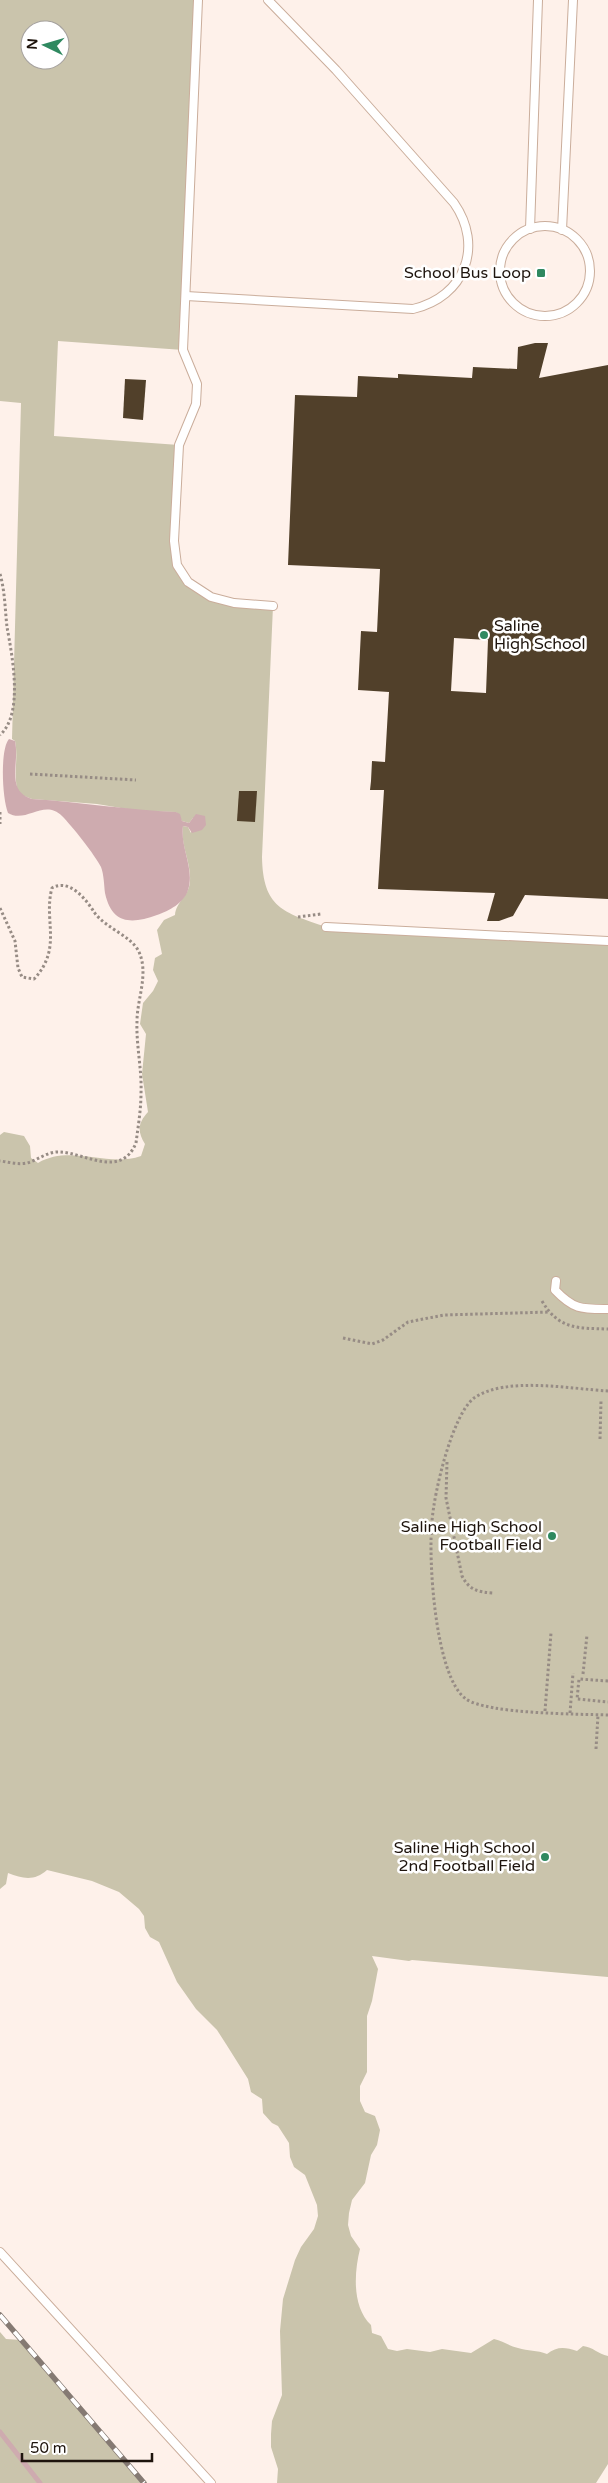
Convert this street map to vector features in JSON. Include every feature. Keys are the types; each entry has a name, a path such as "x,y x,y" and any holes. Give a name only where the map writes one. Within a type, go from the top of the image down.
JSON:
{"lane":[{"path":"198,0 183,350 197,384 196,404 179,445 174,541 177,565 188,582 211,597 234,603 273,606"},
{"path":"186,296 413,309 430,304 447,292 462,272 466,262 469,251 467,226 454,203 336,70 268,0"},
{"path":"530,229 538,0"},
{"path":"562,230 574,0"},
{"path":"548,226 562,230 578,242 584,251 588,262 587,285 575,304 555,315 543,316 532,314 513,303 502,285 500,274 504,253 517,236 530,229 548,226"},
{"path":"326,927 608,941"},
{"path":"556,1281 555,1290 568,1303 579,1308 608,1309"},
{"path":"0,2252 211,2483"}],"path":[{"path":"0,574 15,674 10,717 6,730 0,735"},
{"path":"30,774 136,780"},
{"path":"0,812 0,824"},
{"path":"0,908 15,941 18,968 22,977 34,979 39,973 51,946 50,896 52,888 64,885 74,890 88,902 109,928 134,945 140,953 142,970 137,1020 141,1103 133,1150 125,1158 110,1162 84,1159 60,1152 52,1153 27,1163 0,1161"},
{"path":"298,917 321,914"},
{"path":"542,1301 560,1322 568,1326 608,1329"},
{"path":"343,1338 372,1344 383,1340 408,1322 444,1316 550,1312"},
{"path":"608,1392 519,1386 486,1391 472,1400 462,1412 451,1442 435,1501 431,1534 432,1584 447,1669 454,1686 472,1702 500,1709 608,1716"},
{"path":"600,1439 601,1401"},
{"path":"451,1442 446,1470 445,1492 458,1565 469,1586 478,1591 493,1593"},
{"path":"545,1712 551,1633"},
{"path":"583,1674 587,1635"},
{"path":"570,1713 573,1674"},
{"path":"608,1681 579,1679 577,1699 608,1702"},
{"path":"596,1749 598,1715"}],"shaded area":[{"path":"0,0 198,0 183,350 58,341 54,436 179,445 174,541 180,571 211,597 273,606 262,857 266,887 271,898 278,906 298,917 326,927 608,941 608,1977 409,1961 372,1956 378,1969 367,2016 367,2072 360,2086 360,2101 365,2112 375,2116 380,2130 377,2145 371,2155 365,2183 352,2200 348,2225 351,2236 360,2249 356,2289 360,2309 371,2325 372,2333 381,2336 388,2349 430,2352 442,2349 471,2353 494,2339 525,2350 547,2354 561,2348 577,2351 583,2346 608,2356 608,2464 596,2483 277,2483 278,2469 271,2447 271,2434 272,2421 282,2395 280,2331 283,2299 295,2260 301,2247 314,2229 318,2216 317,2205 305,2175 294,2167 290,2157 289,2143 278,2126 272,2123 263,2113 262,2099 251,2092 248,2079 217,2030 196,2009 177,1982 159,1942 150,1937 145,1928 144,1916 139,1909 119,1892 92,1881 47,1870 38,1876 29,1878 8,1873 6,1884 0,1889 0,1135 4,1132 24,1136 30,1146 31,1158 38,1163 63,1156 128,1159 141,1156 145,1144 140,1127 142,1120 148,1112 142,1074 146,1034 140,1024 143,1003 153,991 158,981 153,970 155,958 162,954 157,930 164,920 175,915 188,890 190,873 182,833 183,826 188,827 191,833 193,818 189,823 182,821 176,812 139,811 97,804 32,799 19,794 16,781 16,748 15,741 12,739 21,403 0,401"},
{"path":"9,739 15,741 16,783 24,795 32,799 176,812 180,814 182,821 189,823 196,814 205,816 206,825 202,830 192,833 188,827 183,826 183,842 189,866 190,882 186,895 180,903 162,913 139,920 124,919 118,916 108,904 101,867 94,855 62,816 49,809 22,816 8,813 4,797 3,763 6,744"},
{"path":"0,2332 6,2339 21,2340 144,2483 0,2483"}],"building":[{"name":"Saline High School","path":"535,343 548,343 539,378 608,365 608,899 525,895 513,916 499,921 487,921 495,893 378,889 384,790 370,790 372,761 385,762 389,692 358,690 361,631 377,632 380,569 288,565 295,395 357,397 358,376 398,378 398,374 472,378 473,367 517,369 518,347","holes":["454,638 488,640 486,693 451,691"]},
{"path":"125,379 146,380 143,420 123,418"},
{"path":"239,791 257,791 255,822 237,821"}],"waterway":[{"path":"0,2432 40,2483"}],"railway":[{"path":"0,2315 144,2483"}],"place":[{"name":"School Bus Loop","path":"541,273"},
{"name":"Saline High School","path":"484,635"},
{"name":"Saline High School Football Field","path":"552,1536"},
{"name":"Saline High School 2nd Football Field","path":"545,1857"}]}
